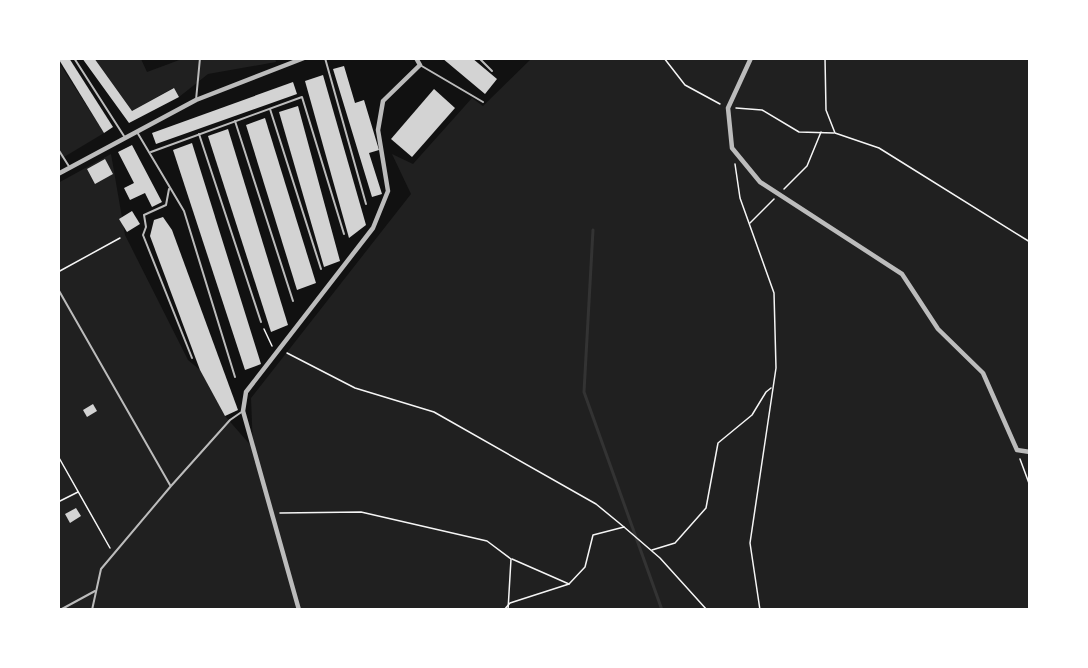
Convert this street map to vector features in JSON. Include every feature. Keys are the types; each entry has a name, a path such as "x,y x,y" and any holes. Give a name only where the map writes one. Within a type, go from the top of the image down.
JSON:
{"street":[{"path":"283,58 286,64"},
{"path":"58,174 124,136 196,100 304,58"},
{"path":"299,609 243,411 246,392 373,228 388,191 378,130 383,101 420,64 416,58"},
{"path":"752,58 728,108 732,148 760,182 902,274 938,329 983,373 1017,450 1029,452"}],"lane":[{"path":"74,58 124,136"},
{"path":"196,100 200,58"},
{"path":"325,58 366,204"},
{"path":"479,58 492,71"},
{"path":"420,64 483,102"},
{"path":"151,152 302,98 344,234"},
{"path":"270,109 321,269"},
{"path":"235,121 293,301"},
{"path":"136,130 184,211 235,377"},
{"path":"199,134 261,322"},
{"path":"58,149 70,168"},
{"path":"169,189 166,205 144,215 146,227 143,235 192,358"},
{"path":"58,289 171,486"},
{"path":"92,609 101,569 230,420 243,411"},
{"path":"60,609 96,591"}],"path":[{"path":"664,58 685,85 728,108 762,110 799,132 835,133 879,148 1029,242"},
{"path":"825,58 826,110 835,133"},
{"path":"749,224 807,166 821,132"},
{"path":"732,148 740,198 774,293 776,368 750,543 760,609"},
{"path":"58,273 120,238"},
{"path":"261,322 273,347 355,388 434,412 596,504 652,550 707,609"},
{"path":"652,550 675,543 706,508 718,442 753,415 766,392 773,387"},
{"path":"1017,450 1029,486"},
{"path":"58,456 113,554"},
{"path":"58,502 79,491"},
{"path":"270,513 361,512 487,541 511,559 569,584"},
{"path":"510,603 569,584 585,567 593,535 624,527"},
{"path":"506,609 510,603 511,559"}],"shaded area":[{"path":"275,58 276,62 208,74 179,97 173,88 132,111 94,59 141,59 147,72 182,59"},
{"path":"531,59 1029,59 1029,609 59,609 58,183 111,154 125,235 188,360 200,370 225,416 253,448 251,398 411,194 392,154 413,164 472,98 483,106"},
{"path":"58,61 104,133 59,160 58,160"}],"building":[{"path":"58,58 69,58 113,127 104,133"},
{"path":"82,58 94,58 132,111 174,88 179,97 129,123"},
{"path":"442,58 472,58 497,79 485,94"},
{"path":"344,66 355,103 364,100 379,150 369,153 382,194 372,197 333,69"},
{"path":"323,75 366,225 349,238 305,81"},
{"path":"293,82 297,94 156,144 152,133"},
{"path":"434,89 455,108 412,157 391,139"},
{"path":"298,106 340,261 324,267 279,112"},
{"path":"265,118 316,283 297,290 246,125"},
{"path":"228,129 288,325 271,332 208,136"},
{"path":"192,143 261,364 245,370 173,150"},
{"path":"132,145 162,202 152,207 145,193 130,200 124,188 134,183 118,152"},
{"path":"105,159 113,174 95,184 87,169"},
{"path":"132,211 140,224 127,232 119,219"},
{"path":"163,217 172,230 238,410 225,416 200,370 150,236 154,220"},
{"path":"93,404 97,411 87,417 83,410"},
{"path":"76,508 81,516 70,523 65,514"}],"waterway":[{"path":"593,230 584,392 662,610"}]}
